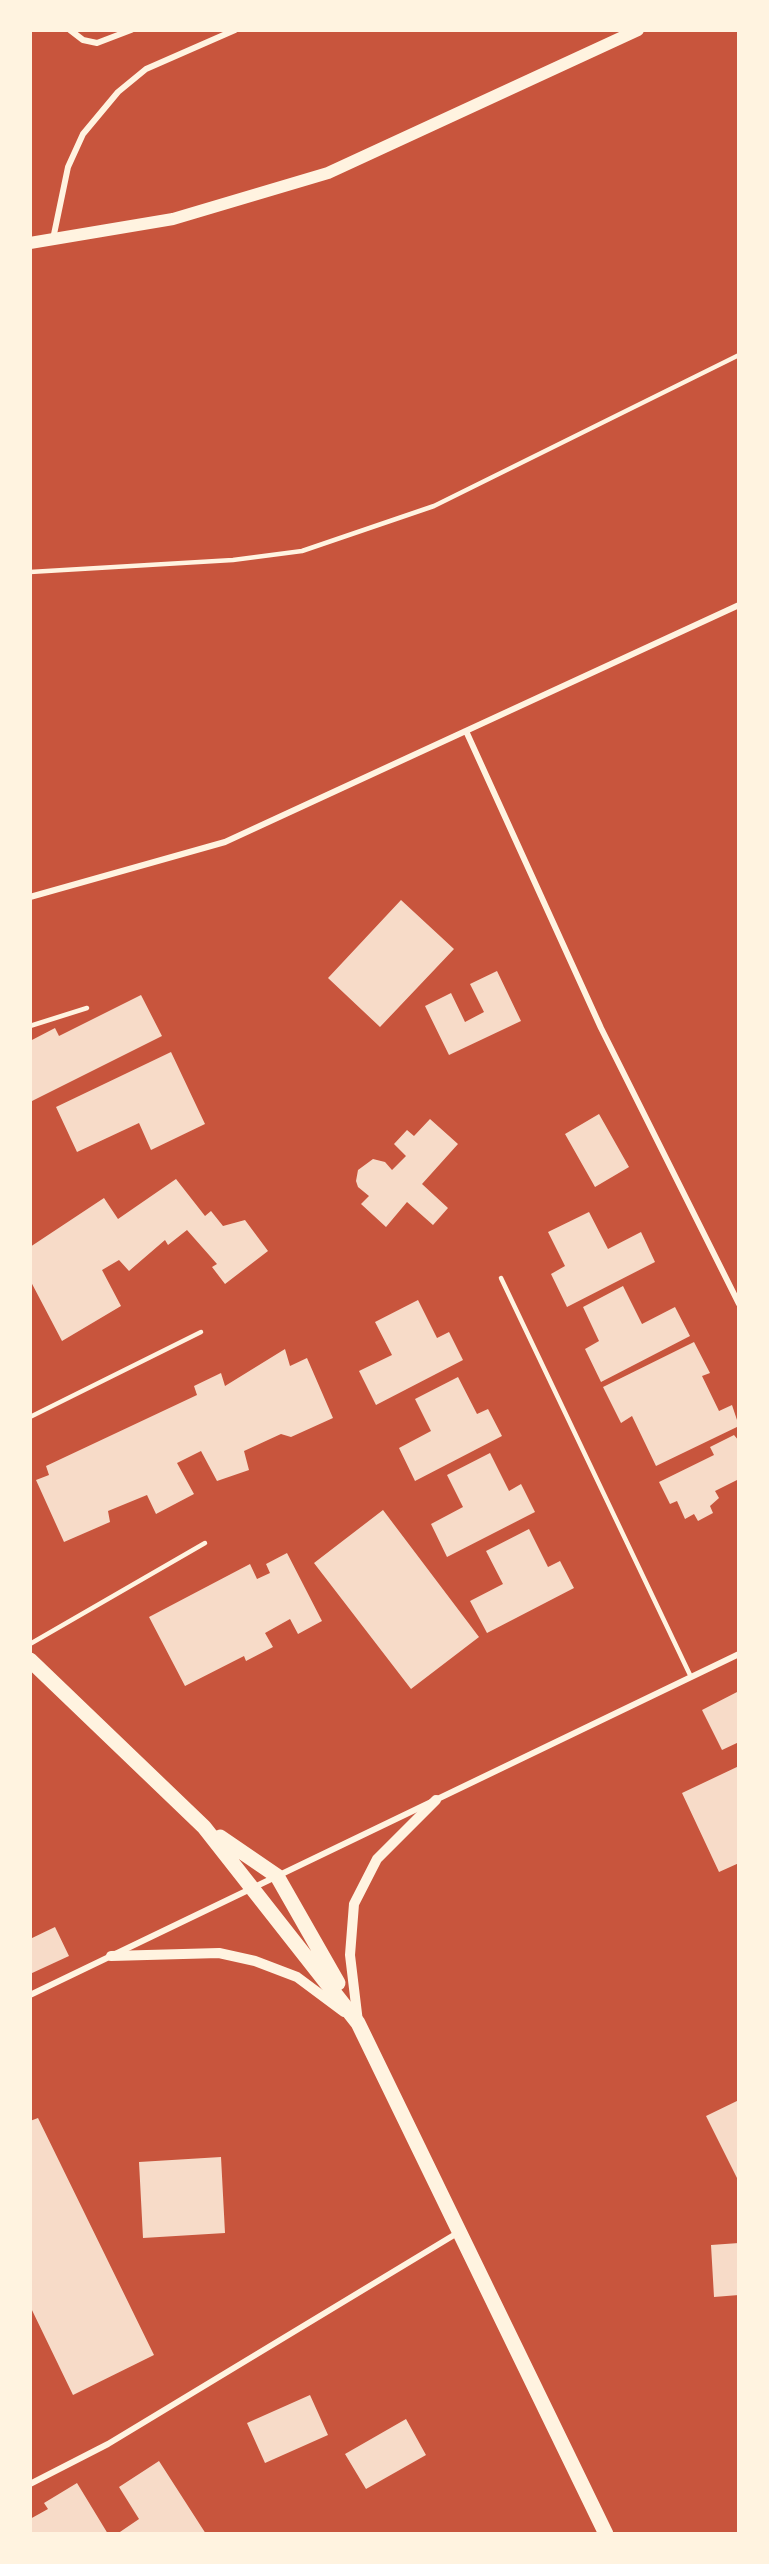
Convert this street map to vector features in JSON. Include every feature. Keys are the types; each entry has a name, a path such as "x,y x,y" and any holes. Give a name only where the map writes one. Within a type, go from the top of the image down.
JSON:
{"main road":[{"path":"30,243 173,219 328,173 638,30"},
{"path":"30,1660 204,1827 254,1887 358,2023"},
{"path":"204,1827 277,1876 358,2023 606,2534"}],"street":[{"path":"70,30 83,40 97,43 131,30"},
{"path":"52,240 68,167 83,134 118,92 146,69 235,30"},
{"path":"30,897 225,842 739,605"},
{"path":"466,731 602,1028 739,1304"},
{"path":"30,1995 739,1654"},
{"path":"358,2023 350,1955 354,1904 376,1859 436,1800"},
{"path":"111,1956 192,1952 219,1953 255,1961 297,1977 358,2023"},
{"path":"30,2484 108,2444 460,2232"}],"lane":[{"path":"30,572 233,560 302,551 435,506 739,356"},
{"path":"30,1026 87,1008"},
{"path":"501,1278 691,1677"},
{"path":"30,1417 201,1332"},
{"path":"30,1644 205,1544"}],"building":[{"path":"401,900 454,949 380,1027 328,978"},
{"path":"497,971 521,1021 449,1055 425,1006 451,993 465,1022 484,1012 470,984"},
{"path":"141,995 162,1036 30,1102 30,1041 55,1028 59,1036"},
{"path":"171,1052 205,1124 151,1150 139,1123 77,1152 56,1107"},
{"path":"599,1114 629,1167 595,1187 565,1134"},
{"path":"430,1119 458,1144 422,1184 448,1208 433,1225 407,1202 386,1227 361,1204 369,1196 358,1187 356,1181 358,1170 373,1159 385,1162 392,1170 406,1156 394,1144 407,1130 414,1136"},
{"path":"176,1179 205,1216 211,1211 223,1226 245,1220 268,1251 225,1284 212,1267 217,1264 187,1230 168,1245 165,1240 129,1271 119,1260 102,1270 121,1306 62,1341 30,1280 30,1247 104,1198 118,1219"},
{"path":"589,1212 608,1249 641,1232 655,1262 567,1307 551,1274 565,1266 548,1232"},
{"path":"623,1286 642,1324 675,1307 690,1336 601,1382 585,1349 599,1341 583,1307"},
{"path":"418,1300 437,1338 449,1332 463,1360 376,1405 359,1371 392,1355 375,1322"},
{"path":"694,1342 710,1373 702,1376 719,1411 732,1405 739,1426 656,1466 632,1416 621,1423 603,1387"},
{"path":"285,1349 290,1366 307,1358 333,1418 291,1437 281,1434 244,1451 249,1470 217,1481 201,1451 177,1463 194,1494 156,1514 147,1495 108,1511 110,1522 64,1542 36,1480 49,1475 46,1466 197,1395 194,1386 221,1373 225,1386"},
{"path":"458,1377 477,1414 488,1409 502,1436 415,1481 399,1448 431,1431 415,1399"},
{"path":"734,1435 739,1441 739,1479 715,1491 719,1498 710,1506 713,1513 698,1521 694,1514 685,1519 677,1501 670,1504 659,1482 714,1455 710,1447"},
{"path":"490,1453 509,1491 521,1484 535,1512 447,1557 431,1524 463,1507 447,1475"},
{"path":"383,1510 479,1637 411,1689 314,1563"},
{"path":"529,1529 548,1567 560,1561 574,1588 487,1633 470,1601 503,1584 486,1551"},
{"path":"287,1553 322,1621 298,1634 290,1619 265,1633 273,1647 246,1661 244,1656 185,1686 149,1617 250,1564 257,1579 270,1573 266,1564"},
{"path":"739,1691 739,1742 722,1750 702,1710"},
{"path":"739,1766 739,1863 719,1872 682,1793"},
{"path":"55,1927 69,1956 30,1974 30,1939"},
{"path":"739,2100 739,2182 706,2116"},
{"path":"38,2118 154,2355 73,2395 30,2306 30,2121"},
{"path":"221,2157 225,2233 143,2238 139,2162"},
{"path":"739,2243 739,2295 714,2297 711,2245"},
{"path":"310,2395 328,2435 265,2463 247,2423"},
{"path":"406,2419 426,2455 366,2489 345,2454"},
{"path":"159,2461 206,2534 117,2534 139,2519 119,2487"},
{"path":"77,2483 108,2534 30,2534 30,2519 48,2509 44,2503"}]}
